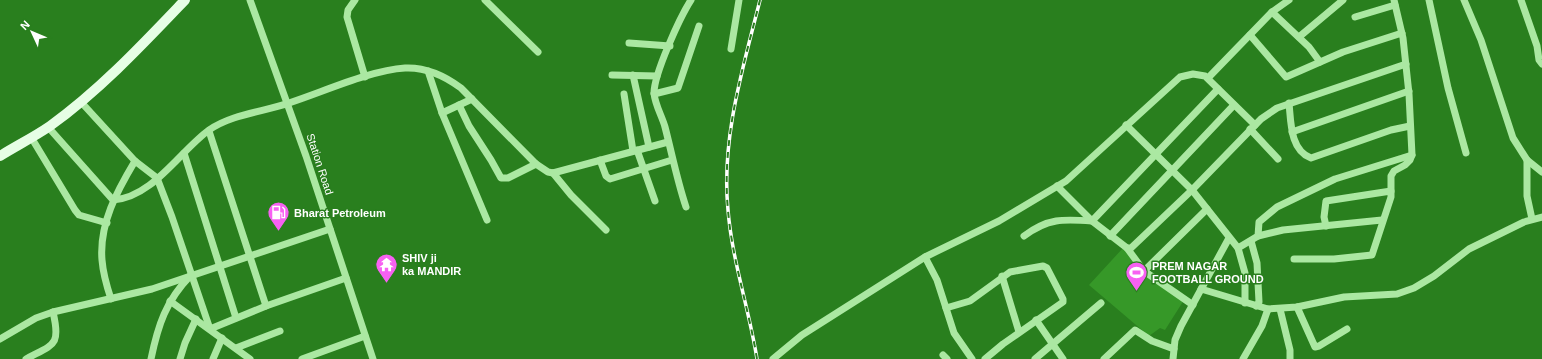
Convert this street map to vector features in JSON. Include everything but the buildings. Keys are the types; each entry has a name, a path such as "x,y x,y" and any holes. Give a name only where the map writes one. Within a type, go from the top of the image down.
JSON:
{"main road":[{"path":"0,156 48,127 82,102 138,49 185,0"}],"street":[{"name":"Station Road","path":"250,0 288,104 373,359"},
{"path":"355,0 348,10 347,17 365,77"},
{"path":"485,0 538,52"},
{"path":"686,207 672,160 665,126 654,94 657,76 677,26 691,0"},
{"path":"731,48 739,0"},
{"path":"1208,78 1272,12 1289,0"},
{"path":"1299,37 1343,0"},
{"path":"1429,0 1448,88 1466,153"},
{"path":"1464,0 1480,40 1513,138 1527,160 1542,172"},
{"path":"1521,0 1540,44 1539,60 1542,64"},
{"path":"1294,259 1334,259 1372,255 1382,220 1391,197 1391,176 1394,171 1405,165 1410,160 1412,155 1409,91 1406,64 1402,33 1395,3 1355,17"},
{"path":"1272,12 1299,37 1320,62"},
{"path":"654,94 678,88 699,26"},
{"path":"1250,35 1286,77 1343,52 1402,33"},
{"path":"629,42 670,46"},
{"path":"1127,248 1134,246 1192,190 1253,127 1277,108 1406,64"},
{"path":"113,200 130,196 157,178 209,130 236,118 288,104 365,77 405,68 428,71 450,79 472,99 536,164 548,172 553,173 668,142"},
{"path":"428,71 442,113 487,220"},
{"path":"773,359 802,335 925,257 999,221 1066,181 1180,77 1193,74 1208,78 1234,105 1278,159"},
{"path":"612,75 657,76"},
{"path":"633,75 649,147"},
{"path":"1024,236 1044,224 1056,220 1092,221 1218,89"},
{"path":"1292,132 1409,91"},
{"path":"624,94 635,150 644,169 655,201"},
{"path":"442,113 472,99"},
{"path":"82,102 135,161 157,178 172,217 210,329"},
{"path":"1289,103 1292,132 1295,143 1308,157 1311,158 1391,130 1410,126"},
{"path":"459,105 469,126 501,178 508,178 536,164"},
{"path":"1110,236 1234,105"},
{"path":"1126,125 1192,190 1238,248 1245,273 1245,303"},
{"path":"48,127 113,200"},
{"path":"209,130 266,306"},
{"path":"31,137 74,210 79,215 106,223"},
{"path":"184,153 236,318"},
{"path":"1258,236 1259,222 1277,207 1334,179 1412,155"},
{"path":"600,160 606,176 610,178 672,160"},
{"path":"1527,160 1527,196 1532,219"},
{"path":"111,299 102,260 102,243 113,200 135,161"},
{"path":"553,173 571,195 606,230"},
{"path":"1058,186 1092,221 1127,248 1144,271 1193,305"},
{"path":"1326,226 1324,217 1326,201 1391,191"},
{"path":"1144,271 1208,209"},
{"path":"1201,289 1268,309 1297,307 1344,297 1405,292 1434,276 1469,249 1532,219 1542,217"},
{"path":"1238,248 1252,241 1258,236 1283,230 1382,220"},
{"path":"0,339 36,318 53,312 152,288 330,228"},
{"path":"1173,359 1175,340 1229,238"},
{"path":"1252,241 1257,263 1259,302 1256,306"},
{"path":"925,257 937,280 954,333 972,359"},
{"path":"946,308 970,301 1002,276 1010,272 1043,266 1047,268 1063,299 1063,302 1019,332 985,359"},
{"path":"151,359 161,322 170,301 191,275"},
{"path":"1002,276 1019,332"},
{"path":"210,329 266,306 346,278"},
{"path":"170,301 250,359"},
{"path":"1035,359 1101,303"},
{"path":"1297,307 1315,347 1347,329"},
{"path":"1243,359 1262,326 1268,309"},
{"path":"1280,309 1290,350 1290,359"},
{"path":"26,359 53,343 58,331 53,312"},
{"path":"180,359 185,343 196,319"},
{"path":"1036,320 1063,359"},
{"path":"1104,359 1135,330 1152,341 1174,349"},
{"path":"236,348 280,331"},
{"path":"302,359 365,336"},
{"path":"213,359 222,338"}],"green space":[{"name":"PREM NAGAR FOOTBALL GROUND","path":"1123,248 1184,300 1165,330 1160,328 1149,336 1089,285"}],"railway":[{"path":"757,359 733,247 728,210 727,183 728,156 735,104 760,0"}],"place":[{"name":"Bharat Petroleum","path":"279,232"},
{"name":"SHIV ji ka MANDIR","path":"387,284"},
{"name":"PREM NAGAR FOOTBALL GROUND","path":"1137,292"}]}
